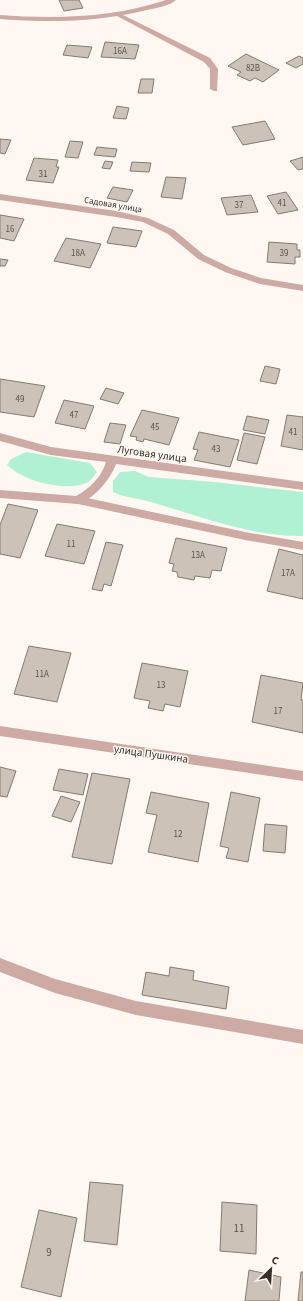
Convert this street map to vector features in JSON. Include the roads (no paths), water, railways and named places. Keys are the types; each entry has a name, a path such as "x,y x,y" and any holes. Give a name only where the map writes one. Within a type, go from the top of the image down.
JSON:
{"street":[{"path":"0,17 63,18 119,15 173,0"},
{"path":"119,15 207,60 214,69 214,89"},
{"name":"Садовая улица","path":"0,197 116,214 145,220 171,232 201,257 228,270 260,281 303,288"},
{"name":"Луговая улица","path":"0,438 51,451 303,486"},
{"path":"78,500 99,484 109,471 112,460"},
{"path":"0,494 78,500 245,536 303,546"},
{"name":"улица Пушкина","path":"0,731 303,776"},
{"path":"0,965 56,986 136,1008 303,1037"}]}
